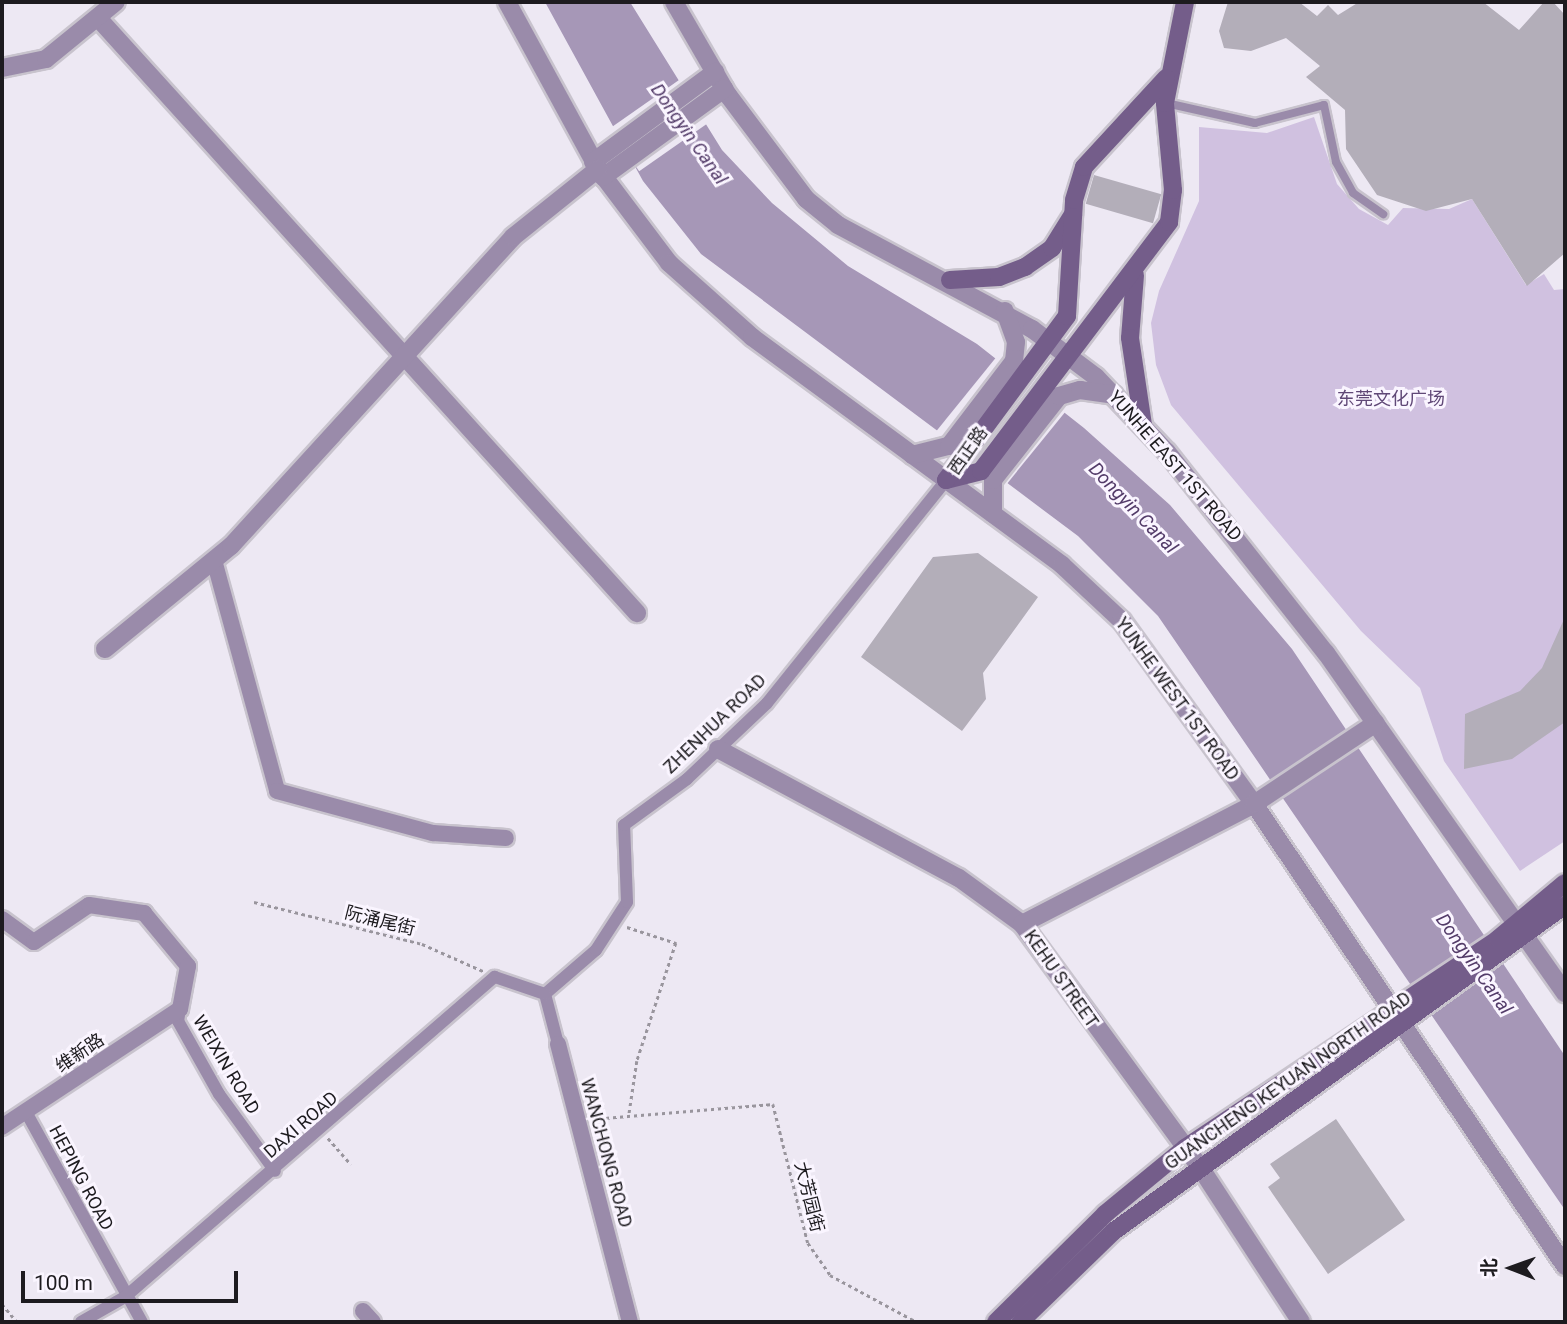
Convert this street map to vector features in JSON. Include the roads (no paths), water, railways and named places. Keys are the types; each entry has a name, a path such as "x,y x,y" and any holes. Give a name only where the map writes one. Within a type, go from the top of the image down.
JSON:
{"main road":[{"name":"西正路","path":"1169,72 1146,105 1084,167 1073,214 1072,306 1049,342 1021,366 956,451 946,480 987,475 1053,391 1069,355 1136,271 1172,208 1165,103 1185,2"},
{"path":"950,280 999,277 1026,267 1052,248 1073,214"},
{"path":"1136,271 1130,338 1143,425"},
{"path":"1523,928 1565,883"},
{"path":"1523,928 1565,905"},
{"name":"GUANCHENG KEYUAN NORTH ROAD","path":"996,1322 1105,1214 1185,1148 1393,1008 1420,1001 1502,946 1523,928"},
{"name":"GUANCHENG KEYUAN NORTH ROAD","path":"1020,1322 1114,1231 1404,1023 1420,1001"}],"street":[{"path":"2,68 46,59 116,2"},
{"name":"YUNHE WEST 1ST ROAD","path":"507,2 602,167 669,263 708,300 993,514 1122,621 1254,804 1404,1023 1565,1266"},
{"name":"YUNHE EAST 1ST ROAD","path":"674,2 724,89 806,199 838,225 950,280 1005,311 1069,355 1143,425 1239,539 1376,723 1523,928 1565,993"},
{"path":"98,18 637,612"},
{"path":"106,649 214,560 408,358 513,237 715,72"},
{"path":"602,167 724,89"},
{"path":"1005,311 1021,366"},
{"path":"1053,391 1080,390 1114,395"},
{"path":"912,455 956,451"},
{"path":"987,475 993,514"},
{"name":"ZHENHUA ROAD","path":"545,994 596,950 627,902 624,825 718,749 767,703 946,480"},
{"path":"214,560 277,791 433,833 506,838"},
{"path":"1023,923 1254,804 1376,723"},
{"name":"KEHU STREET","path":"718,749 959,878 1023,923 1200,1167 1301,1322"},
{"path":"2,919 34,942 89,905 144,913 188,966 180,1010"},
{"name":"DAXI ROAD","path":"81,1322 125,1297 275,1171 495,977 545,994"},
{"name":"WANCHONG ROAD","path":"545,994 630,1322"},
{"name":"维新路","path":"2,1128 180,1010"},
{"name":"WEIXIN ROAD","path":"180,1010 178,1021 219,1094 275,1171"},
{"name":"HEPING ROAD","path":"26,1112 125,1297 142,1322"}],"lane":[{"path":"1165,103 1255,123 1324,105 1336,162 1353,194 1383,214"}],"water":[{"name":"Dongyin Canal","path":"545,2 630,2 722,150 772,203 848,266 977,344 1084,428 1170,505 1292,649 1565,1056 1565,1210 1158,616 1078,536 701,254 643,181"}],"park label":[{"name":"东莞文化广场","path":"1391,399"}]}
